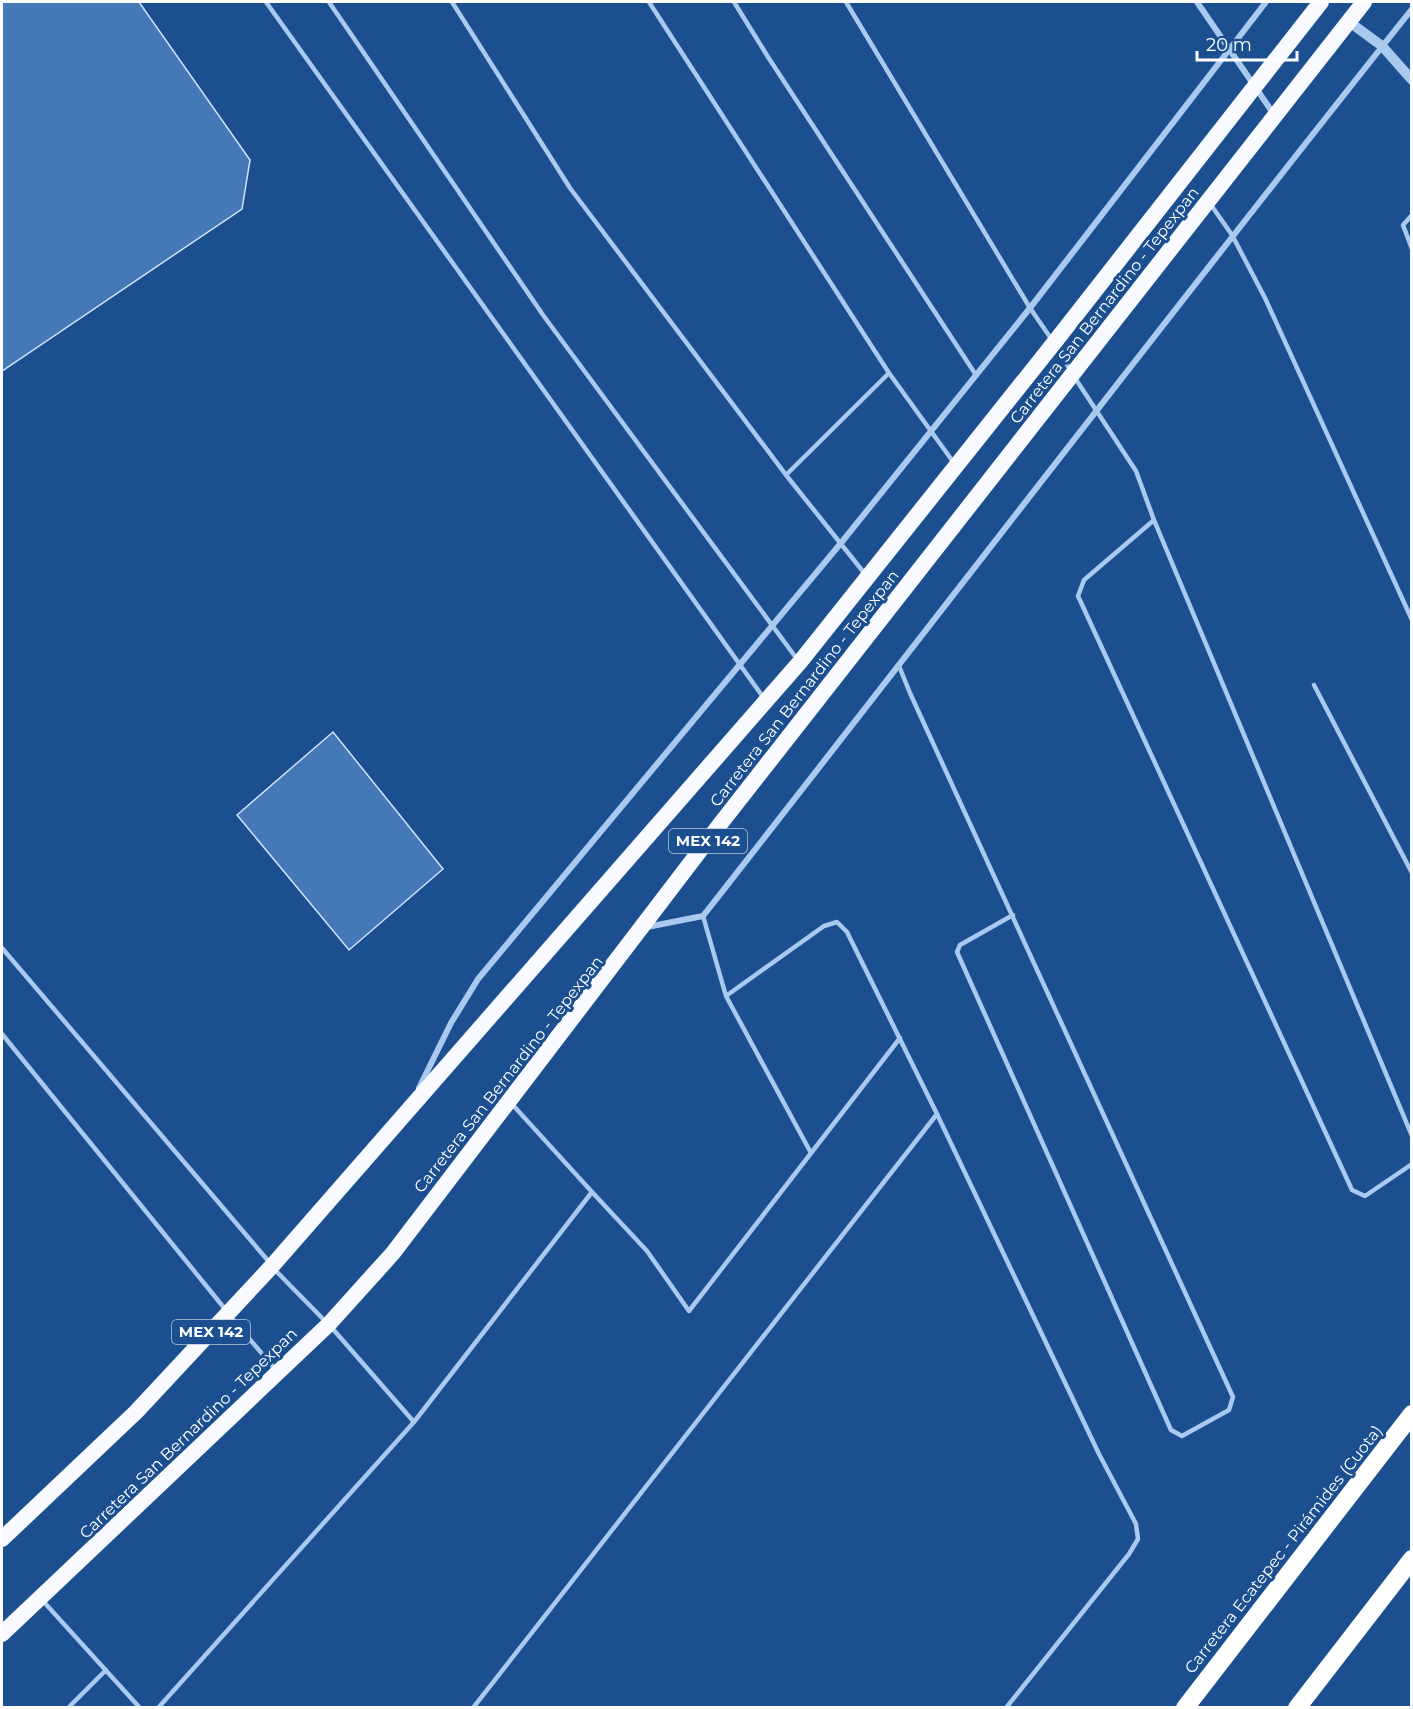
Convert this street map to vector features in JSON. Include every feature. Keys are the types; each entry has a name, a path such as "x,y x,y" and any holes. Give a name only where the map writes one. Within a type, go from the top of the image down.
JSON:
{"highway":[{"name":"Carretera San Bernardino - Tepexpan","path":"2,1539 136,1412 272,1266 800,662 1321,2"},
{"name":"Carretera San Bernardino - Tepexpan","path":"2,1634 329,1324 393,1253 721,823 1364,2"},
{"name":"Carretera Ecatepec - Pirámides (Cuota)","path":"1185,1707 1412,1414"},
{"path":"1297,1707 1412,1559"}],"street":[{"path":"1197,2 1275,116"},
{"path":"406,1113 451,1023 478,979 841,543 1030,308 1266,2"},
{"path":"642,928 704,916 1232,235 1412,9"},
{"path":"1348,21 1382,46 1412,80"}],"lane":[{"path":"266,2 765,700"},
{"path":"329,2 543,315 800,662"},
{"path":"452,2 570,188 786,475 866,576"},
{"path":"649,2 889,373 956,465"},
{"path":"734,2 774,67 976,375"},
{"path":"846,2 1030,308 1136,471 1154,520 1412,1136"},
{"path":"1208,201 1232,235 1265,298 1412,620"},
{"path":"1412,215 1403,225 1412,249"},
{"path":"786,475 889,373"},
{"path":"1154,520 1084,580 1078,596 1352,1190 1365,1196 1412,1164"},
{"path":"899,666 1013,915 1233,1397 1229,1410 1182,1436 1171,1430 957,952 960,945 1013,915"},
{"path":"1314,686 1412,873"},
{"path":"704,916 726,996 811,1153"},
{"path":"726,996 824,927 837,922 847,932 937,1114 1099,1454 1136,1524 1138,1539 1129,1554 1006,1707"},
{"path":"2,948 272,1266 329,1324 414,1422"},
{"path":"2,1034 277,1372"},
{"path":"509,1101 646,1251 689,1311 900,1038"},
{"path":"473,1707 937,1114"},
{"path":"158,1707 414,1422 592,1192"},
{"path":"40,1598 140,1707"},
{"path":"68,1707 106,1670"}],"building":[{"path":"2,2 139,2 250,160 242,209 2,371"},
{"path":"333,732 443,869 349,950 237,815"}]}
